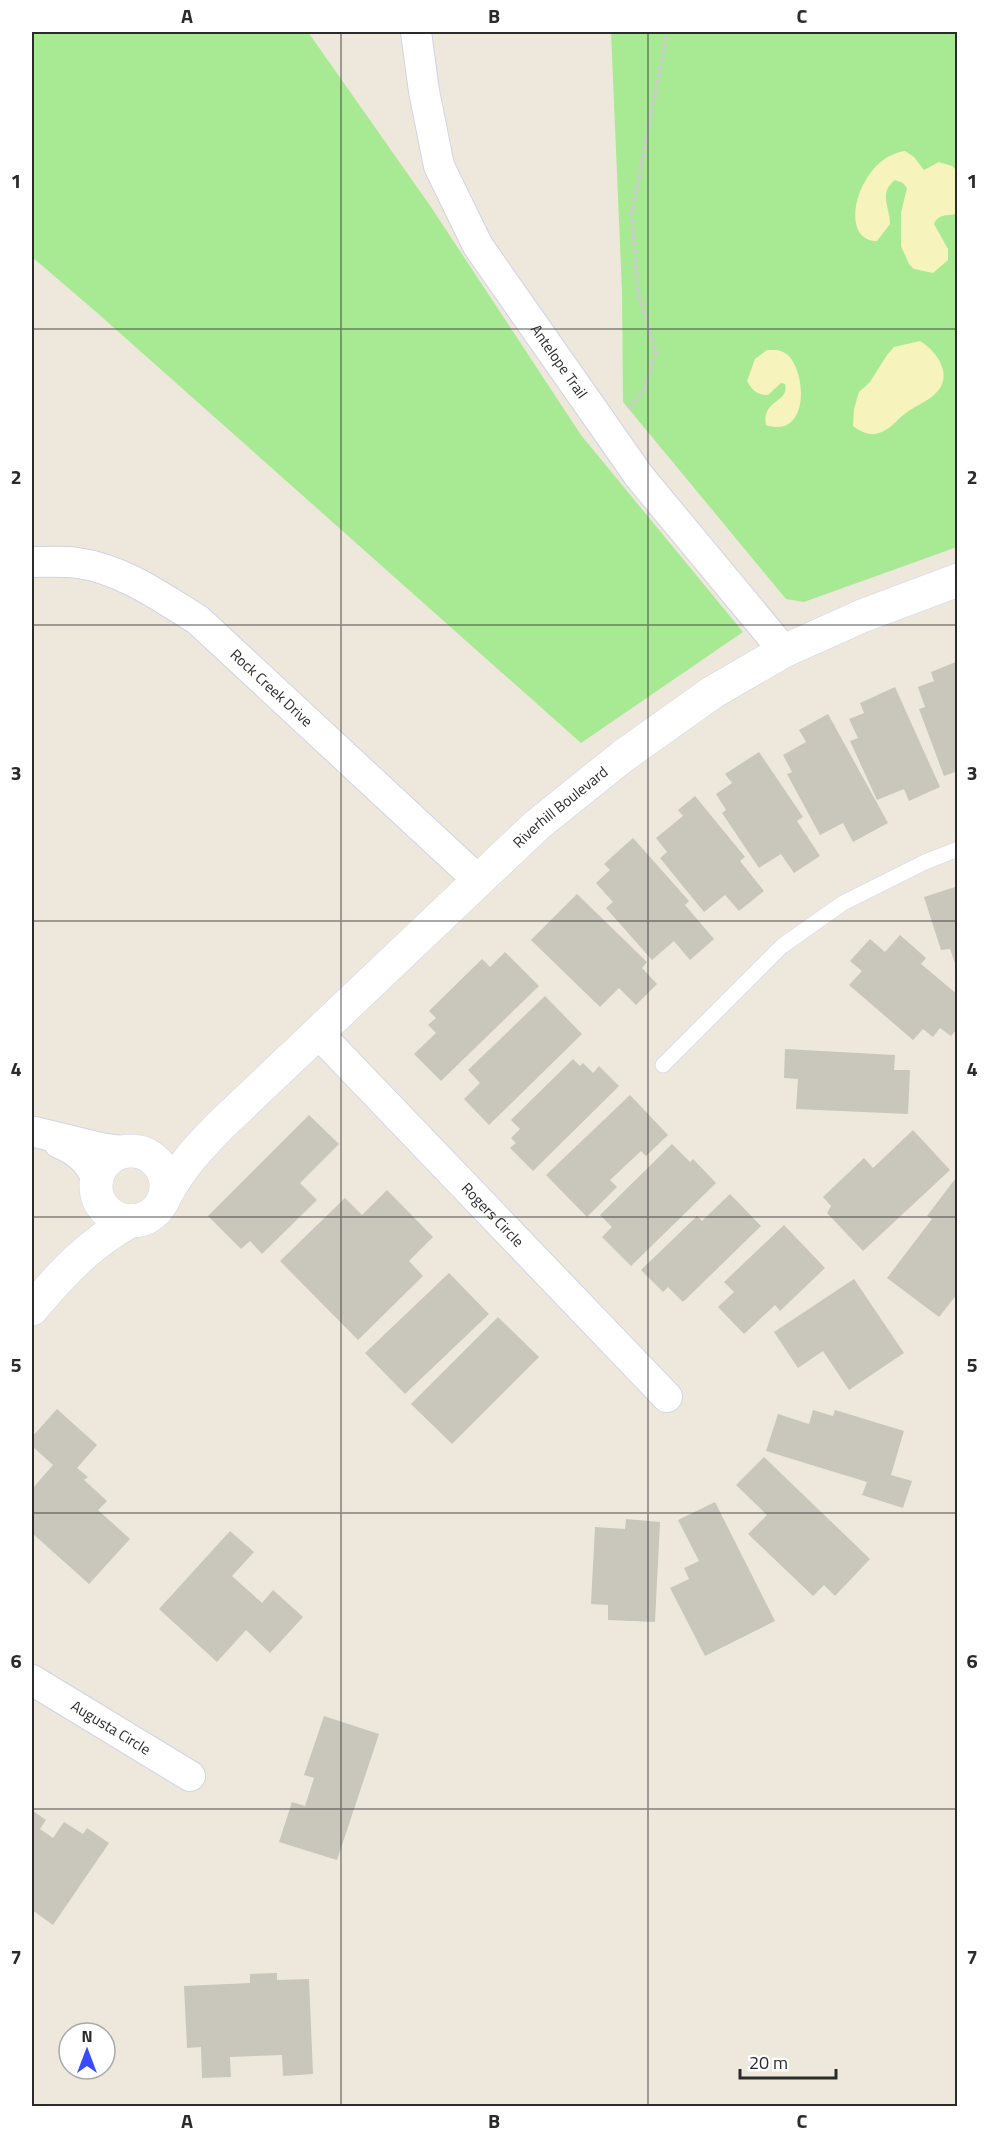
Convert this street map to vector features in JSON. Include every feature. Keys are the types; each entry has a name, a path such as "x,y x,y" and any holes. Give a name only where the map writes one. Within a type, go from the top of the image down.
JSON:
{"street":[{"name":"Antelope Trail","path":"416,32 424,91 439,166 478,246 639,476 784,651"},
{"name":"Rock Creek Drive","path":"32,562 78,563 111,571 149,590 198,620 478,880"},
{"name":"Riverhill Boulevard","path":"32,1309 90,1246 132,1220 150,1216 158,1208 178,1172 224,1122 537,825 623,756 713,692 784,651 862,616 957,580"},
{"name":"Rogers Circle","path":"318,1033 667,1397"},
{"name":"Riverhill Boulevard","path":"55,1282 86,1234 94,1215 101,1169 108,1160 118,1154 165,1150 195,1138 224,1122"},
{"path":"33,1131 151,1158 165,1176 164,1198"},
{"path":"33,1131 74,1149 85,1158 106,1211 116,1218 132,1220"},
{"name":"Augusta Circle","path":"32,1680 189,1776"}],"lane":[{"path":"663,1065 782,946 843,903 925,862 957,849"}],"path":[{"path":"609,433 645,390 656,351 638,294 632,213 667,32"}],"green space":[{"path":"32,32 308,32 431,207 581,435 743,632 581,743 32,257"},
{"path":"611,32 957,32 957,547 804,602 786,599 623,402 622,292"}],"sand":[{"path":"905,151 914,157 924,170 939,162 952,166 957,171 957,214 941,217 934,224 948,249 948,260 933,273 914,269 909,264 901,246 901,213 907,188 903,183 895,180 887,190 886,200 890,224 877,241 864,237 857,228 855,214 858,198 865,182 875,167 889,156"},
{"path":"920,341 933,352 942,365 944,373 940,388 934,395 880,433 866,433 853,426 854,409 859,392 870,382 887,355 894,347"},
{"path":"767,350 785,353 798,372 801,386 798,413 791,422 781,427 766,425 766,417 771,406 783,395 785,384 781,383 768,395 764,395 755,391 747,381 755,359"}],"building":[{"path":"958,661 958,771 944,776 919,709 925,707 918,687 934,681 931,672"},
{"path":"895,687 940,787 909,801 904,789 877,800 850,741 858,738 849,719 864,713 860,703"},
{"path":"828,714 888,823 853,842 843,823 820,835 787,774 792,772 783,755 806,742 799,730"},
{"path":"759,752 803,817 797,821 820,856 794,873 781,854 759,868 722,813 726,810 716,794 732,783 725,774"},
{"path":"695,796 745,857 740,861 764,891 739,911 725,895 704,912 660,858 667,852 656,838 683,816 678,810"},
{"path":"633,838 689,901 685,905 714,939 690,960 674,941 652,960 606,908 613,902 596,883 610,870 604,864"},
{"path":"958,886 957,969 950,949 941,950 924,897"},
{"path":"577,894 647,962 642,968 657,984 636,1005 619,988 600,1007 531,940"},
{"path":"900,935 926,958 921,964 958,995 955,1002 958,1004 958,1028 951,1036 940,1028 933,1037 923,1029 913,1040 849,985 862,971 850,961 870,939 885,952"},
{"path":"505,952 539,986 441,1081 414,1054 436,1033 428,1025 436,1018 429,1011 482,959 490,967"},
{"path":"545,996 582,1034 489,1125 464,1099 480,1083 468,1070"},
{"path":"785,1049 895,1055 894,1070 910,1070 908,1114 796,1109 798,1079 784,1078"},
{"path":"573,1059 580,1066 583,1063 593,1073 599,1066 619,1086 533,1171 510,1148 516,1143 511,1138 520,1129 511,1120"},
{"path":"630,1095 668,1135 646,1156 641,1151 610,1180 617,1187 587,1217 546,1175"},
{"path":"309,1115 339,1144 300,1183 317,1200 262,1254 250,1241 241,1249 208,1216"},
{"path":"913,1130 950,1170 863,1251 827,1213 831,1206 823,1197 864,1158 873,1168"},
{"path":"672,1144 690,1162 693,1159 716,1183 631,1266 602,1237 612,1227 600,1215"},
{"path":"955,1179 958,1181 958,1293 939,1317 887,1278 932,1219 927,1216"},
{"path":"387,1190 433,1237 409,1261 423,1276 358,1340 280,1261 345,1198 362,1215"},
{"path":"730,1194 761,1226 683,1302 668,1287 663,1292 641,1270 697,1216 702,1221"},
{"path":"784,1225 825,1268 780,1311 775,1305 744,1334 718,1307 734,1292 724,1282"},
{"path":"449,1273 489,1314 405,1394 365,1353"},
{"path":"854,1279 904,1353 849,1390 823,1351 798,1368 774,1332"},
{"path":"498,1317 539,1357 452,1444 411,1404"},
{"path":"57,1409 97,1445 77,1468 88,1477 84,1480 107,1501 98,1510 130,1539 89,1584 32,1533 32,1489 53,1465 32,1446 32,1437"},
{"path":"813,1410 833,1416 835,1410 904,1431 891,1475 912,1481 903,1508 862,1495 867,1482 766,1451 778,1414 809,1424"},
{"path":"764,1457 870,1559 835,1596 824,1585 813,1596 748,1534 767,1515 736,1485"},
{"path":"715,1502 775,1621 705,1656 670,1588 689,1579 684,1568 699,1561 678,1520"},
{"path":"626,1519 660,1522 655,1622 608,1620 608,1605 591,1604 595,1527 625,1529"},
{"path":"230,1531 254,1552 232,1576 262,1603 273,1590 303,1617 270,1653 246,1630 217,1662 159,1609"},
{"path":"324,1716 379,1734 337,1860 279,1842 292,1802 305,1806 314,1778 304,1775"},
{"path":"32,1810 46,1820 40,1829 53,1838 64,1822 83,1834 87,1828 109,1843 53,1925 32,1910"},
{"path":"277,1973 277,1980 309,1979 313,2074 283,2076 282,2055 230,2057 231,2077 202,2078 201,2047 187,2048 184,1986 250,1983 250,1974"}]}
